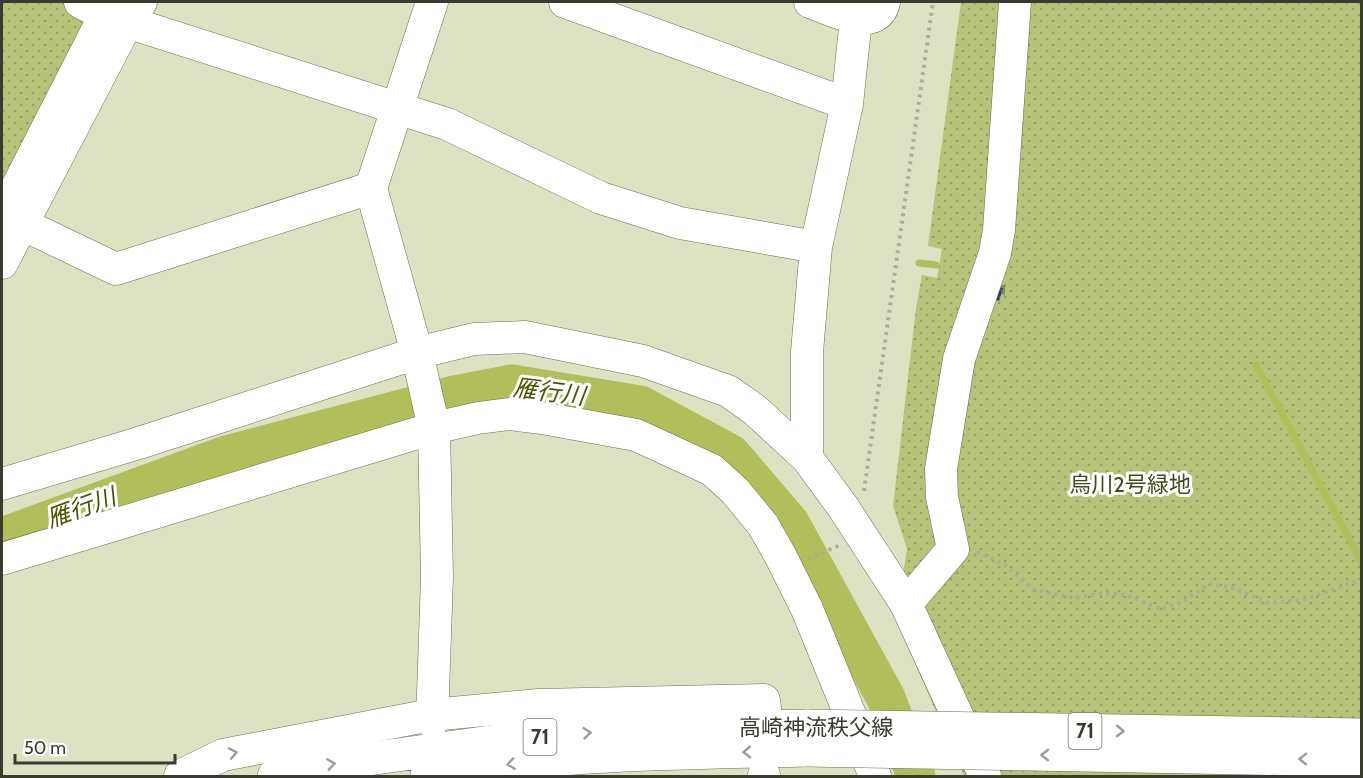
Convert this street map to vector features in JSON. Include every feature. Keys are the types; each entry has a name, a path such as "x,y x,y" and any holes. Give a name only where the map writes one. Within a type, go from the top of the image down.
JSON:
{"main road":[{"name":"高崎神流秩父線","path":"274,777 317,766 520,738 674,728 807,738 1362,760"},
{"name":"高崎神流秩父線","path":"427,777 519,763 674,753 807,738 1362,735"}],"street":[{"path":"432,2 371,188 417,353 435,428 437,577 432,719"},
{"path":"565,2 847,104"},
{"path":"810,2 856,19 864,19 875,14 884,6 884,2"},
{"path":"906,603 953,549 942,497 941,470 959,359 995,253 999,230 1015,2"},
{"path":"2,263 7,216 113,8 447,124 602,198 680,223 816,247"},
{"path":"807,458 807,352 816,247 847,104 856,19"},
{"path":"7,216 116,269 371,188"},
{"path":"2,484 139,443 417,353 474,339 525,338 643,361 728,392 755,410 807,458 857,535 906,603 985,777"},
{"path":"2,560 435,428 478,418 509,414 636,435 712,470 735,491 763,525 792,567 875,777"},
{"path":"180,777 223,755 432,719 539,705 764,700 765,708"}],"path":[{"path":"792,567 857,535 933,2"},
{"path":"951,542 1002,563 1034,590 1075,598 1103,593 1126,595 1161,609 1182,602 1209,584 1230,587 1269,603 1303,600 1362,579"}],"green space":[{"path":"2,2 62,2 88,18 2,194"},
{"name":"烏川2号緑地","path":"961,2 1361,2 1361,776 964,776 896,620 907,549 893,506 916,308 922,275 937,278 942,249 928,246"}],"building":[{"path":"996,287 1003,288 999,301 992,298"}],"waterway":[{"path":"919,263 936,265"},
{"path":"1256,365 1362,563"},
{"name":"雁行川","path":"2,537 226,455 450,396 512,384 640,405 731,454 790,523 886,698 916,776"}]}
